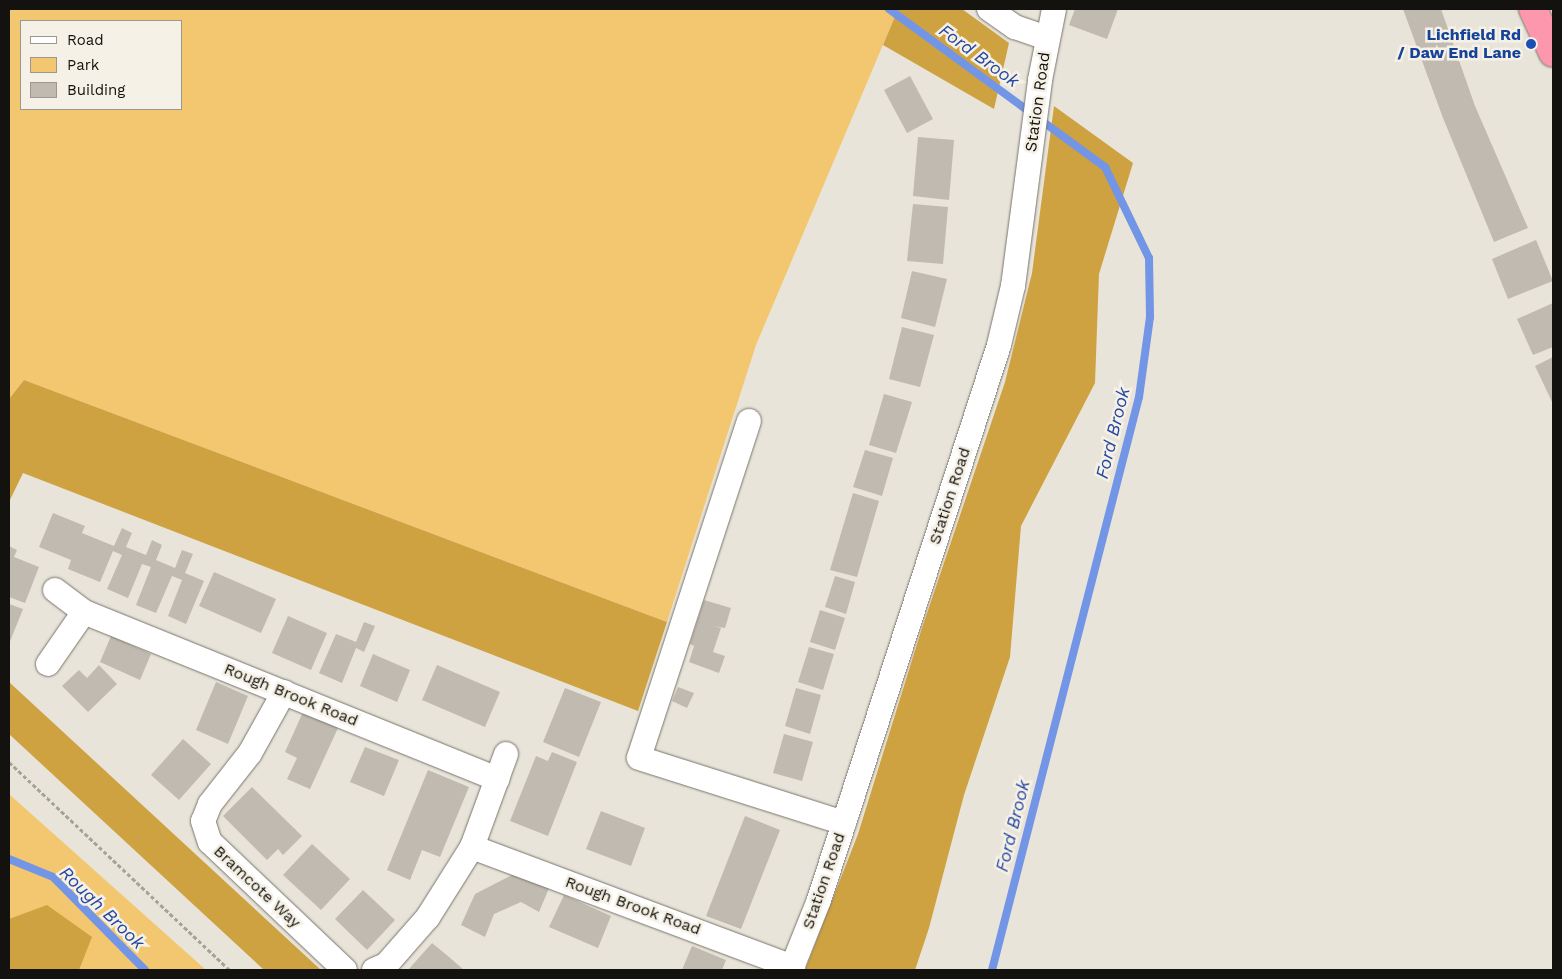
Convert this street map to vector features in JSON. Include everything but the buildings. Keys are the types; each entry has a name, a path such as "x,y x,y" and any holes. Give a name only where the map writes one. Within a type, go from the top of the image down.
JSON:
{"highway":[{"path":"1532,9 1553,53"}],"street":[{"path":"989,9 1015,27 1047,38"},
{"name":"Station Road","path":"792,969 819,900 999,344 1013,286 1040,80 1054,9"},
{"path":"749,421 639,758 844,823"},
{"name":"Rough Brook Road","path":"55,590 84,612 498,779"},
{"path":"48,664 84,612"},
{"name":"Bramcote Way","path":"284,692 250,753 210,804 203,821 210,842 345,970"},
{"path":"374,970 386,965 428,917 472,847 506,754"},
{"name":"Rough Brook Road","path":"472,847 792,969"}],"path":[{"path":"9,762 230,970"}],"green space":[{"path":"9,9 889,9 896,14 756,345 667,622 24,380 9,399"},
{"path":"9,794 206,970 9,970"}],"shaded area":[{"path":"889,9 962,9 1009,43 994,109 883,45 896,14"},
{"path":"1054,106 1133,163 1099,274 1095,383 1021,526 1010,657 964,795 929,928 915,970 805,970 858,834 922,628 1005,382 1032,273"},
{"path":"24,380 667,622 638,711 23,473 9,502 9,399"},
{"path":"9,682 321,970 264,970 9,734"},
{"path":"47,905 92,937 79,970 9,970 9,919"}],"waterway":[{"name":"Ford Brook","path":"889,9 1105,167 1149,258 1150,317 1139,397 992,970"},
{"name":"Rough Brook","path":"9,859 53,877 145,970"}],"place":[{"name":"Lichfield Rd / Daw End Lane","path":"1531,44"}]}
